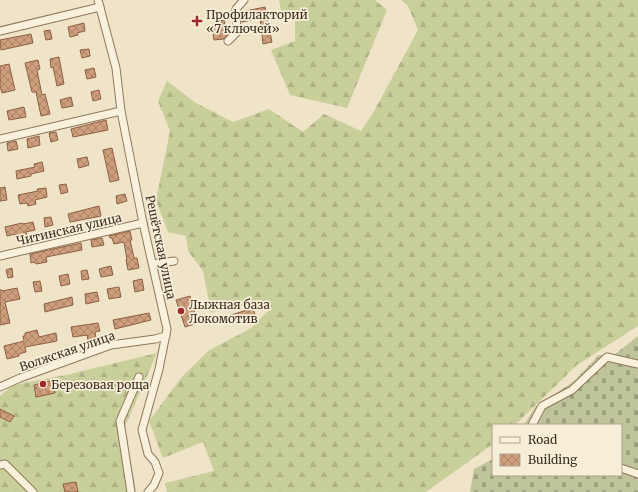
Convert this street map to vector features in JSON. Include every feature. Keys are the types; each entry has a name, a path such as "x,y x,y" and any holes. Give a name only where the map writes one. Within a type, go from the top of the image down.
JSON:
{"street":[{"path":"228,41 237,32 236,8 244,0"},
{"path":"0,31 99,3"},
{"name":"Решётская улица","path":"99,3 116,68 121,111 143,223 167,330 159,369 142,430 148,454 155,462 159,473 154,485 148,492"},
{"path":"0,139 121,111"},
{"name":"Читинская улица","path":"0,256 143,223"},
{"path":"153,264 174,261"},
{"name":"Волжская улица","path":"0,387 111,345 166,336"},
{"path":"533,424 542,406 572,390 607,357 638,364"},
{"path":"131,492 120,421 139,377"},
{"path":"0,465 5,464 33,492"},
{"path":"622,468 638,474"}],"green space":[{"path":"279,0 375,0 387,10 347,108 290,95 271,50 295,41 295,20 281,11"},
{"path":"401,0 638,0 638,326 577,365 516,424 492,424 492,445 426,492 167,492 165,483 214,471 203,442 163,458 149,421 181,378 208,351 251,328 269,310 257,303 211,312 203,271 188,251 186,236 168,232 156,200 170,131 158,101 167,81 196,103 233,122 269,109 303,132 324,114 361,131 373,113 418,30 408,6"},
{"path":"638,336 638,492 470,492 474,469 492,460 492,476 622,476 622,424 525,424 535,407 573,382 599,355 614,355"},
{"path":"157,353 125,427 136,492 0,492 0,396 13,385 66,375"}],"building":[{"path":"265,7 272,42 263,44 260,18 242,22 241,12"},
{"path":"224,20 227,35 224,39 214,40 212,28 215,27 214,22"},
{"path":"84,23 85,31 70,37 68,27"},
{"path":"50,30 52,39 46,40 44,31"},
{"path":"31,34 33,43 1,50 0,40"},
{"path":"89,49 90,56 82,58 80,50"},
{"path":"59,57 64,84 57,86 53,67 51,68 50,59"},
{"path":"38,60 40,69 37,70 42,95 45,94 50,114 41,116 36,92 32,92 25,63"},
{"path":"9,64 15,90 2,93 0,86 0,66"},
{"path":"94,68 96,77 87,79 85,70"},
{"path":"99,90 101,99 93,101 91,92"},
{"path":"71,97 73,106 62,108 60,100"},
{"path":"24,107 26,117 9,120 7,111"},
{"path":"106,120 108,130 73,137 71,129"},
{"path":"56,132 58,140 51,142 49,133"},
{"path":"39,136 40,145 28,148 27,139"},
{"path":"16,141 18,149 8,151 7,143"},
{"path":"112,148 119,180 110,182 103,150"},
{"path":"87,157 89,165 79,168 77,159"},
{"path":"42,162 44,171 17,179 16,171 35,167 34,164"},
{"path":"66,184 68,192 61,194 59,185"},
{"path":"5,187 7,200 0,201 0,188"},
{"path":"46,188 47,197 35,200 36,204 28,206 27,203 20,204 18,195 38,191 37,189"},
{"path":"125,194 127,201 117,204 116,196"},
{"path":"99,206 101,216 70,222 68,214"},
{"path":"51,217 53,225 45,227 44,218"},
{"path":"33,222 35,230 26,232 27,236 15,238 15,234 7,236 5,227"},
{"path":"130,231 132,240 130,240 134,258 137,258 139,268 128,270 124,242 114,244 112,238 109,236"},
{"path":"102,238 104,245 92,247 91,240"},
{"path":"81,243 82,250 46,257 47,262 36,264 35,262 31,263 30,254"},
{"path":"111,266 113,275 101,277 99,269"},
{"path":"12,268 13,277 8,278 6,270"},
{"path":"87,270 89,279 82,280 81,271"},
{"path":"68,274 70,284 61,286 59,276"},
{"path":"142,279 144,290 135,292 133,281"},
{"path":"40,281 42,291 35,292 33,282"},
{"path":"119,287 121,297 109,299 107,289"},
{"path":"17,288 20,299 5,302 10,323 0,325 0,290 2,291"},
{"path":"97,292 99,301 86,304 85,294"},
{"path":"190,296 198,323 185,327 176,300"},
{"path":"72,297 73,305 45,312 44,304"},
{"path":"253,308 255,315 227,324 225,317"},
{"path":"149,313 151,320 115,329 113,320"},
{"path":"98,323 100,331 95,332 96,338 88,340 87,335 73,337 71,327"},
{"path":"37,330 39,337 56,333 57,341 25,347 26,352 19,354 19,356 7,359 4,346 24,341 23,336 25,336 25,333"},
{"path":"58,379 60,386 54,387 55,393 36,397 34,385"},
{"path":"0,409 14,416 10,422 0,417"},
{"path":"76,482 78,492 65,492 63,484"}],"place":[{"name":"Профилакторий «7 ключей»","path":"197,21"},
{"name":"Лыжная база Локомотив","path":"181,311"},
{"name":"Березовая роща","path":"43,384"}]}
